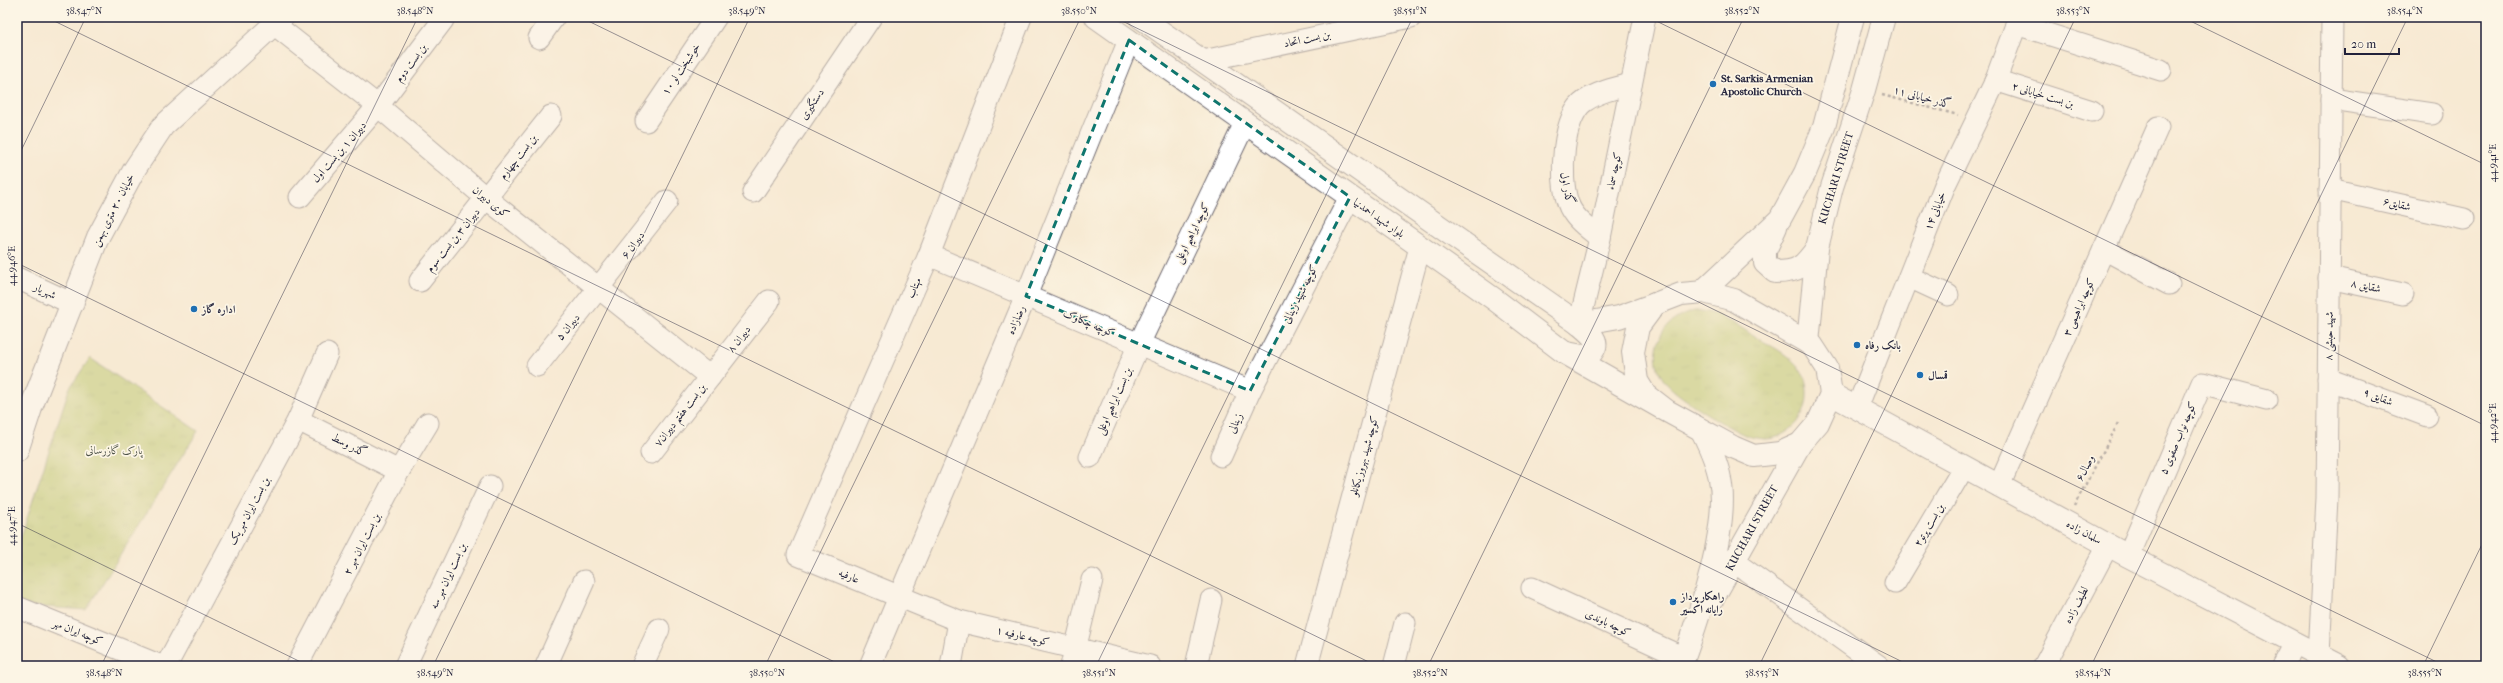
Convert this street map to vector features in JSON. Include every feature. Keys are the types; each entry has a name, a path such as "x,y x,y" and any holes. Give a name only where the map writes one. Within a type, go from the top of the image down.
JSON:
{"main road":[{"name":"بلوار شهید احمدنیا","path":"1096,17 1420,246 1565,353 1667,411"},
{"path":"1140,17 1593,335 1596,344 1594,351 1587,357 1565,353"},
{"path":"1817,248 1804,266 1791,272 1775,272 1765,264 1765,251 1780,219 1805,173 1824,126 1854,17"},
{"name":"KUCHARI STREET","path":"1808,342 1817,248 1832,187 1864,90 1884,17"},
{"name":"خیابان ۲۰ متری بهمن","path":"17,451 32,405 73,304 98,237 134,170 163,126 278,21"},
{"path":"1702,292 1780,219"},
{"path":"1579,324 1619,317 1681,294 1702,292 1734,300 1808,342 1827,368 1831,394 1818,423 1800,444 1780,453 1754,456 1702,431 1667,411 1645,394 1637,381 1633,352 1638,327 1655,304"},
{"name":"سلمان زاده","path":"1831,394 2128,556 2340,666"},
{"name":"KUCHARI STREET","path":"1683,662 1693,634 1713,564 1721,513 1721,481 1714,456 1702,431"},
{"name":"KUCHARI STREET","path":"1693,634 1800,444"}],"street":[{"path":"539,38 554,17"},
{"name":"خوشبخت لو ۱۰","path":"646,121 716,17"},
{"name":"دستگیری","path":"753,192 871,17"},
{"name":"مهتاب","path":"798,555 928,255 1021,17"},
{"name":"بن بست اتحاد","path":"1203,62 1411,17"},
{"name":"کوچه سماء","path":"1579,324 1600,238 1630,84 1645,17"},
{"name":"شهید حبشی ۸","path":"2319,655 2327,498 2332,17"},
{"name":"بن بست دوم","path":"378,106 443,20"},
{"name":"کوی دبیران","path":"278,21 486,198 710,377"},
{"path":"2018,21 2161,70"},
{"name":"خیابانی ۱۴","path":"1857,408 1945,185 1995,80 2018,21"},
{"name":"رضازاده","path":"870,666 1026,296 1129,40"},
{"name":"بن بست خیابانی ۲","path":"1995,80 2092,111"},
{"name":"گذر اول","path":"1600,238 1579,221 1568,203 1562,170 1569,126 1583,102 1609,90 1630,84"},
{"path":"2331,99 2432,114"},
{"name":"دبیران ۱ بن بست اول","path":"300,197 378,106"},
{"name":"بن بست چهارم","path":"486,198 551,116"},
{"name":"کوچه ابراهیم اوغلی","path":"1139,344 1245,123"},
{"name":"کوچه ابراهیمی ۳","path":"1999,486 2158,127"},
{"name":"شقایق۶","path":"2330,189 2464,219"},
{"name":"کوچه شهید زینالی","path":"1250,391 1350,197"},
{"name":"دبیران ۳ بن بست سوم","path":"420,281 486,198"},
{"name":"دبیران ۶","path":"599,289 667,201"},
{"name":"کوچه شهید بهروز یکانلو","path":"1307,666 1420,246"},
{"path":"2104,249 2169,284"},
{"name":"کوچه چکاوک","path":"928,255 1250,391"},
{"path":"1909,277 1948,295"},
{"name":"شهریار","path":"17,278 73,304"},
{"name":"شقایق ۸","path":"2329,278 2403,294"},
{"name":"دبیران ۵","path":"537,366 599,289"},
{"name":"دبیران ۸","path":"710,377 769,301"},
{"name":"بن بست ابراهیم اوغلی","path":"1090,457 1139,344"},
{"name":"بن بست ایران مهر یک","path":"166,666 298,420 327,354"},
{"name":"بن بست هفتم دبیران۷","path":"651,453 710,377"},
{"name":"شقایق ۹","path":"2328,379 2427,416"},
{"name":"کوچه نواب صفوی ۵","path":"2128,556 2202,383 2267,400"},
{"name":"زینالی","path":"1221,456 1250,391"},
{"name":"گذر وسط","path":"298,420 399,471"},
{"name":"۲ بن بست ایران مهر","path":"297,666 399,471 428,423"},
{"name":"بن بست پرتو۲","path":"1895,582 1964,467"},
{"name":"بن بست ایران مهر سه","path":"405,666 490,486"},
{"name":"لطیف زاده","path":"2044,666 2108,545"},
{"name":"عارفیه","path":"798,555 899,598"},
{"path":"1733,561 1879,666"},
{"path":"1073,657 1092,580"},
{"path":"546,666 584,581"},
{"name":"کوچه باوندی","path":"1532,588 1683,662"},
{"name":"کوچه عارفیه ۱","path":"899,598 959,621 1073,657 1150,666"},
{"path":"1196,666 1210,600"},
{"name":"کوچه ایران مهر","path":"17,607 161,666"},
{"path":"951,666 959,621"},
{"path":"1394,666 1405,623"},
{"path":"642,666 659,629"},
{"path":"2283,666 2296,643"}],"path":[{"name":"گذر خیابانی ۱۱","path":"1864,90 1976,120"},
{"name":"وصال۶","path":"2066,522 2119,422"}],"highlighted area":[{"path":"1129,40 1350,197 1250,391 1026,296"}],"green space":[{"path":"1694,311 1703,311 1719,315 1782,352 1797,366 1803,374 1806,384 1807,399 1804,410 1797,423 1782,434 1769,439 1747,436 1689,402 1668,386 1660,374 1657,363 1656,357 1659,340 1667,326 1679,317"},
{"name":"پارک گازرسانی","path":"90,358 198,431 86,610 17,605 19,543 69,389"}],"place":[{"name":"St. Sarkis Armenian Apostolic Church","path":"1713,84"},
{"name":"اداره گاز","path":"194,309"},
{"name":"بانک رفاه","path":"1857,345"},
{"name":"قمسال","path":"1920,375"},
{"name":"راهکار پرداز رایانه اکسیر","path":"1673,602"}]}
